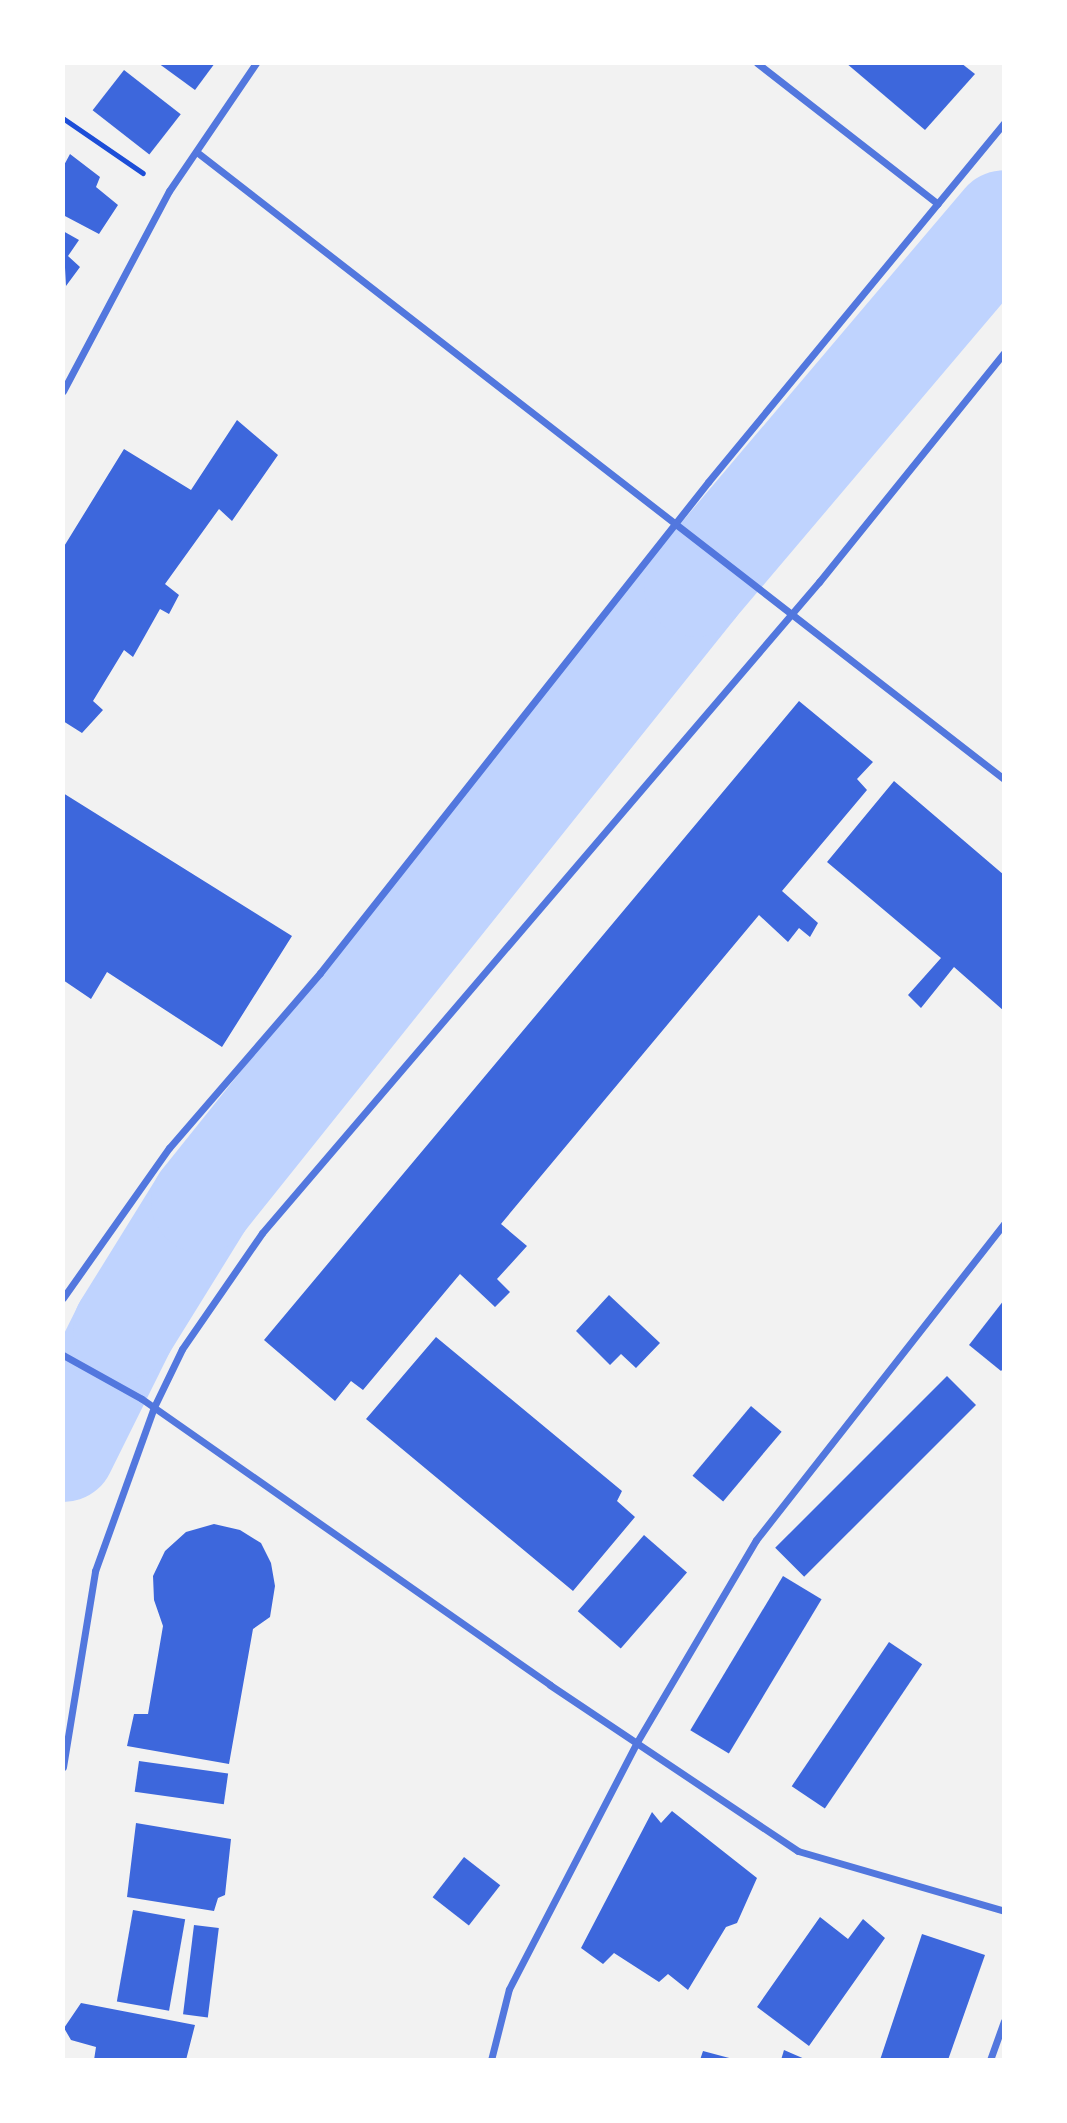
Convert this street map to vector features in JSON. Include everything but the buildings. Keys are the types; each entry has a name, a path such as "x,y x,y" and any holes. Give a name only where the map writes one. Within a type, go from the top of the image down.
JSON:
{"street":[{"path":"64,386 169,191 198,153 256,63"},
{"path":"757,63 938,204"},
{"path":"63,1298 169,1148 320,973 680,523 708,482 1004,123"},
{"path":"198,153 680,523 768,596 1004,779"},
{"path":"63,1766 95,1571 154,1407 182,1349 262,1233 790,613 1004,353"},
{"path":"491,2060 509,1989 637,1742 756,1540 1004,1224"},
{"path":"64,1356 154,1407 798,1851 1004,1912"},
{"path":"990,2060 1004,2021"}],"path":[{"path":"63,118 169,191"}],"waterway":[{"path":"63,1450 124,1327 202,1201 695,585 1004,221"}]}
